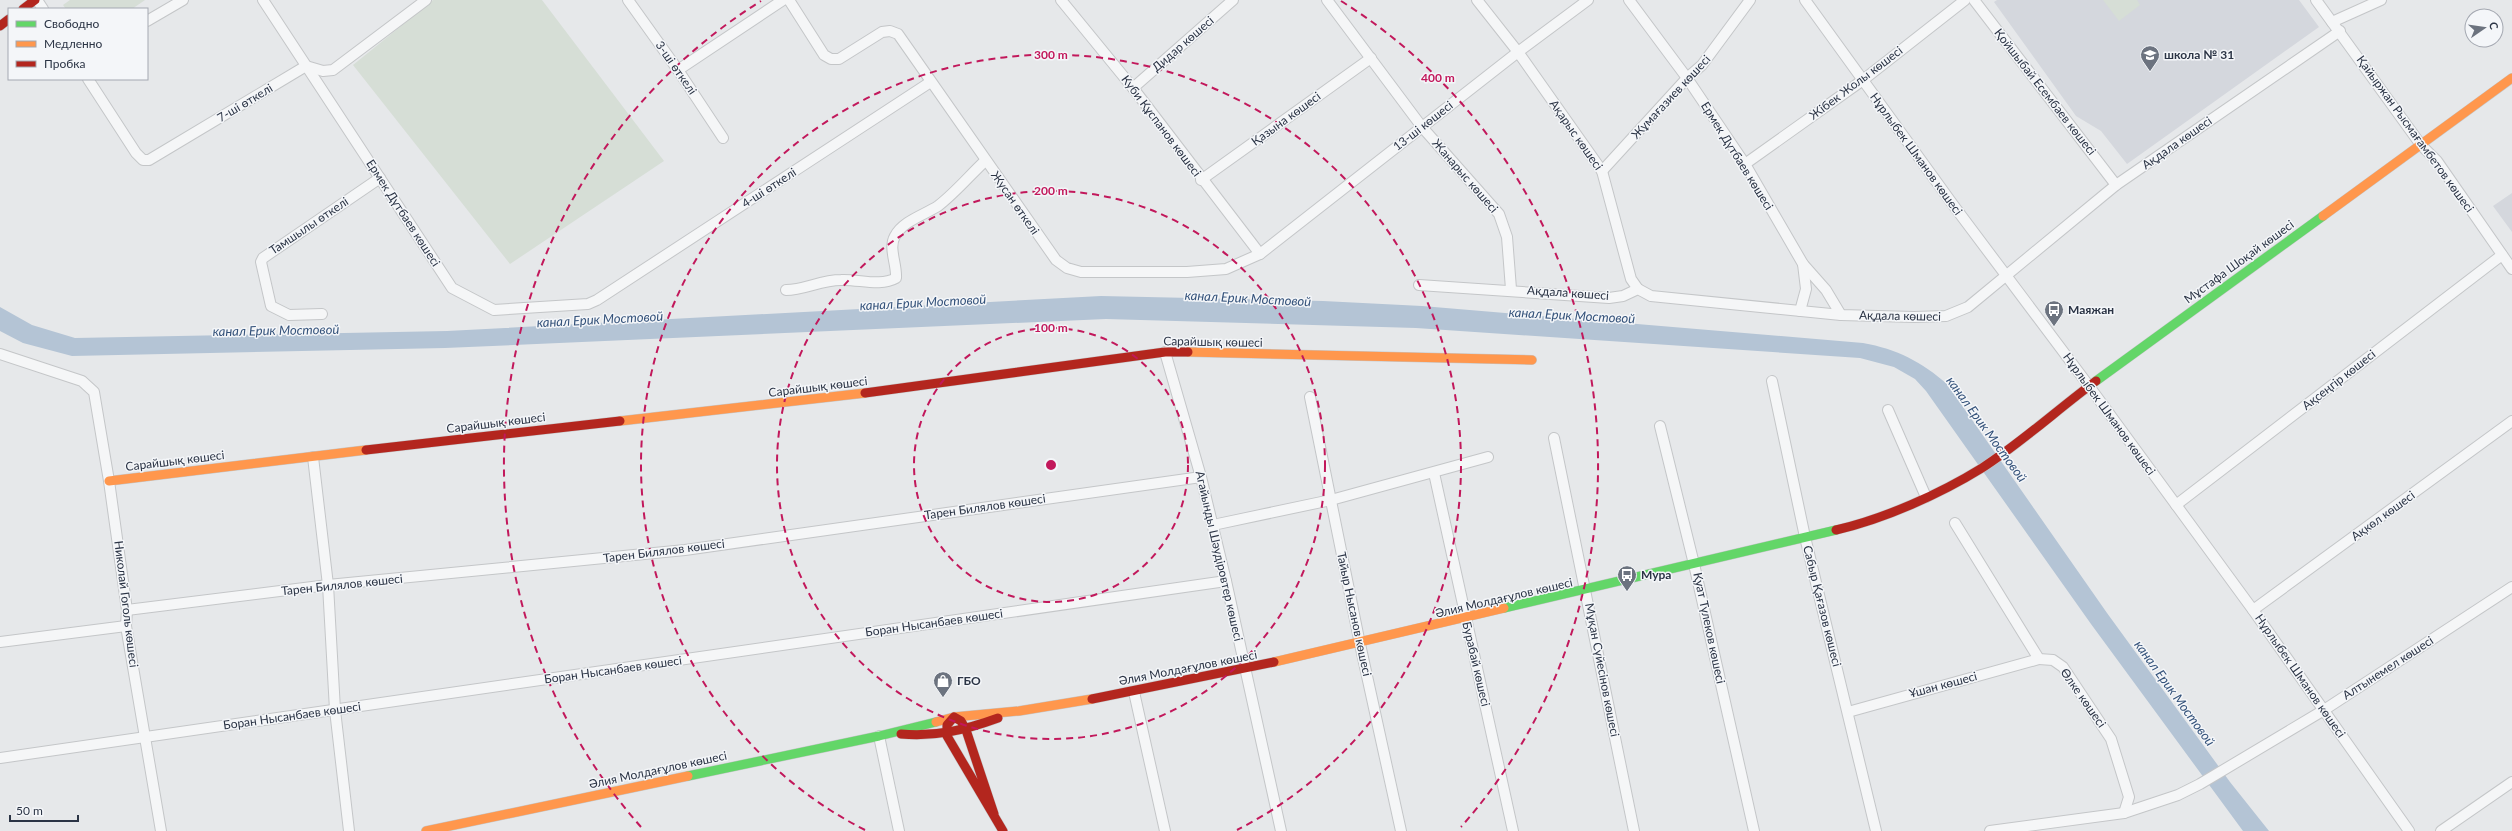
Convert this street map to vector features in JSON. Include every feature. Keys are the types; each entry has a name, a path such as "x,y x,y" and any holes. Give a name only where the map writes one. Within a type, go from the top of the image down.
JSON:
{"main road":[{"path":"24,8 36,0"},
{"path":"0,26 8,20"},
{"name":"Мұстафа Шоқай көшесi","path":"1982,468 2089,386 2512,78"},
{"name":"Сарайшық көшесі","path":"109,481 805,401 1165,352 1532,360"},
{"name":"Әлия Молдағұлов көшесі","path":"426,831 894,733 954,717 1019,711 1134,692 1245,670 1360,644 1855,526 1926,497 1982,468"},
{"path":"977,763 982,734 989,727 1019,711"},
{"name":"Әлия Молдағұлов көшесі","path":"894,733 923,737 947,736 1019,711"},
{"path":"994,814 966,730 961,721 954,717 947,725 947,736 1003,831"},
{"path":"923,737 941,747 964,767"}],"street":[{"path":"36,0 42,8"},
{"path":"148,20 183,0"},
{"name":"Ермек Дүтбаев көшесi","path":"263,0 452,288 474,301 494,310 588,304 608,293"},
{"path":"306,66 323,71 333,70 426,0"},
{"name":"3-шi өткелi","path":"628,0 678,70 723,138"},
{"path":"678,70 783,0"},
{"name":"Жусан өткелі","path":"789,0 824,55 831,59 839,59 882,32 890,31 898,34 929,83 1056,260 1067,268 1081,272 1187,272 1226,269 1260,254"},
{"name":"Куби Құспанов көшесi","path":"1061,0 1133,88 1260,254"},
{"name":"Дидар көшесі","path":"1133,88 1233,0"},
{"name":"Жанарыс көшесі","path":"1327,0 1422,127 1499,214 1507,237 1511,289"},
{"name":"Ақарыс көшесi","path":"1477,0 1518,52 1602,171 1631,279 1638,289"},
{"name":"13-ші көшесi","path":"1260,254 1518,52 1588,0"},
{"name":"Ермек Дүтбаев көшесi","path":"1629,0 1687,78 1745,164 1803,264 1826,290 1841,315"},
{"name":"Жұмағазиев көшесі","path":"1602,171 1687,78 1702,65 1750,0"},
{"name":"Нұрлыбек Шманов көшесі","path":"1805,0 2254,610 2409,831"},
{"name":"Жібек Жолы көшесі","path":"1745,164 1863,80 1965,0"},
{"name":"Қойшыбай Есембаев көшесі","path":"1974,0 2116,185"},
{"name":"Қайыржан Рысмағамбетов көшесі","path":"2316,0 2340,31 2421,145 2437,162 2512,269"},
{"path":"2332,22 2373,5 2380,0"},
{"name":"Ақдала көшесі","path":"1419,285 1511,289 1608,298 1623,296 1638,289 1651,296 1841,315 1946,316 1968,306 2116,185 2340,31"},
{"name":"Қазына көшесі","path":"1202,180 1371,58"},
{"name":"7-шi өткелi","path":"89,80 136,153 143,160 149,160 306,66"},
{"name":"4-шi өткелi","path":"608,293 929,83"},
{"path":"786,290 797,290 815,283 841,280 888,283 896,278 896,267 891,247 895,236 902,227 939,205 985,161"},
{"name":"Тамшылы өткелі","path":"322,314 289,315 271,306 261,262 263,258 380,178"},
{"name":"Ақсеңгір көшесі","path":"2176,506 2502,255"},
{"path":"1800,311 1806,289 1803,264"},
{"name":"Агайынды Шәудіровтер көшесi","path":"1165,352 1213,525 1281,831"},
{"name":"Николай Гоголь көшесі","path":"0,354 82,381 94,392 109,481 127,610 126,626 146,736 161,831"},
{"name":"Сабыр Қағазов көшесі","path":"1772,381 1806,537 1876,831"},
{"name":"Тайыр Нысанов көшесi","path":"1310,397 1360,644 1401,831"},
{"path":"1888,410 1926,497"},
{"name":"Ақкөл көшесі","path":"2254,610 2512,422"},
{"name":"Қуат Түлеков көшесі","path":"1660,426 1694,564 1754,831"},
{"name":"Мұқан Сүйесінов көшесі","path":"1554,438 1634,831"},
{"path":"312,457 328,585 335,710 349,831"},
{"path":"1213,525 1331,500 1488,457"},
{"name":"Бурабай көшесi","path":"1434,473 1513,831"},
{"name":"Тарен Билялов көшесі","path":"127,610 328,585 685,550 1200,477"},
{"path":"1955,523 2039,659"},
{"name":"Боран Нысанбаев көшесі","path":"0,758 1226,581"},
{"name":"Алтынемел көшесі","path":"1990,831 2124,813 2146,807 2200,784 2324,710 2512,587"},
{"path":"0,642 126,626"},
{"name":"Ұшан көшесі","path":"1848,712 2039,659"},
{"name":"Өлке көшесі","path":"2039,659 2053,660 2063,667 2111,739 2129,797 2124,813"},
{"path":"1134,692 1165,831"},
{"path":"879,736 900,831"},
{"path":"2441,831 2512,782"}],"shaded area":[{"path":"70,0 145,0 133,8 65,8 63,5"},
{"path":"433,0 542,0 664,161 510,264 353,65"},
{"name":"школа № 31","path":"1997,0 2299,0 2319,27 2127,164 2101,131 2076,116 1994,2"},
{"path":"2103,0 2137,0 2140,5 2119,21"},
{"path":"2512,193 2512,232 2493,206"}],"water":[{"name":"канал Ерик Мостовой","path":"1101,296 1323,301 1422,306 1863,343 1898,353 1928,369 1947,384 2107,613 2230,782 2269,831 2243,831 2091,624 1926,391 1915,379 1894,367 1860,358 1416,328 1106,319 445,348 72,356 23,343 0,331 0,307 32,325 75,338 447,331"}],"traffic: fast":[{"path":"2096,381 2323,216"},
{"path":"1504,608 1836,530"},
{"path":"688,776 879,736 936,722"}],"traffic: slow":[{"path":"2323,216 2512,78"},
{"path":"1188,352 1532,360"},
{"path":"620,421 865,393"},
{"path":"109,481 366,450"},
{"path":"1274,662 1504,608"},
{"path":"936,722 954,717 1019,711 1092,699"},
{"path":"426,831 688,776"}],"traffic: jam":[{"path":"24,8 35,0"},
{"path":"0,26 8,20"},
{"path":"865,393 1165,352 1188,352"},
{"path":"1836,530 1873,519 1911,505 1966,478 2011,448 2096,381"},
{"path":"366,450 620,421"},
{"path":"1092,699 1274,662"},
{"path":"994,814 966,730 961,721 954,717 947,725 947,736 1003,831"},
{"path":"901,734 914,735 950,732 998,718"}],"place":[{"name":"школа № 31","path":"2150,72"},
{"name":"Маяжан","path":"2054,327"},
{"name":"Мура","path":"1627,592"},
{"name":"ГБО","path":"943,698"}]}
